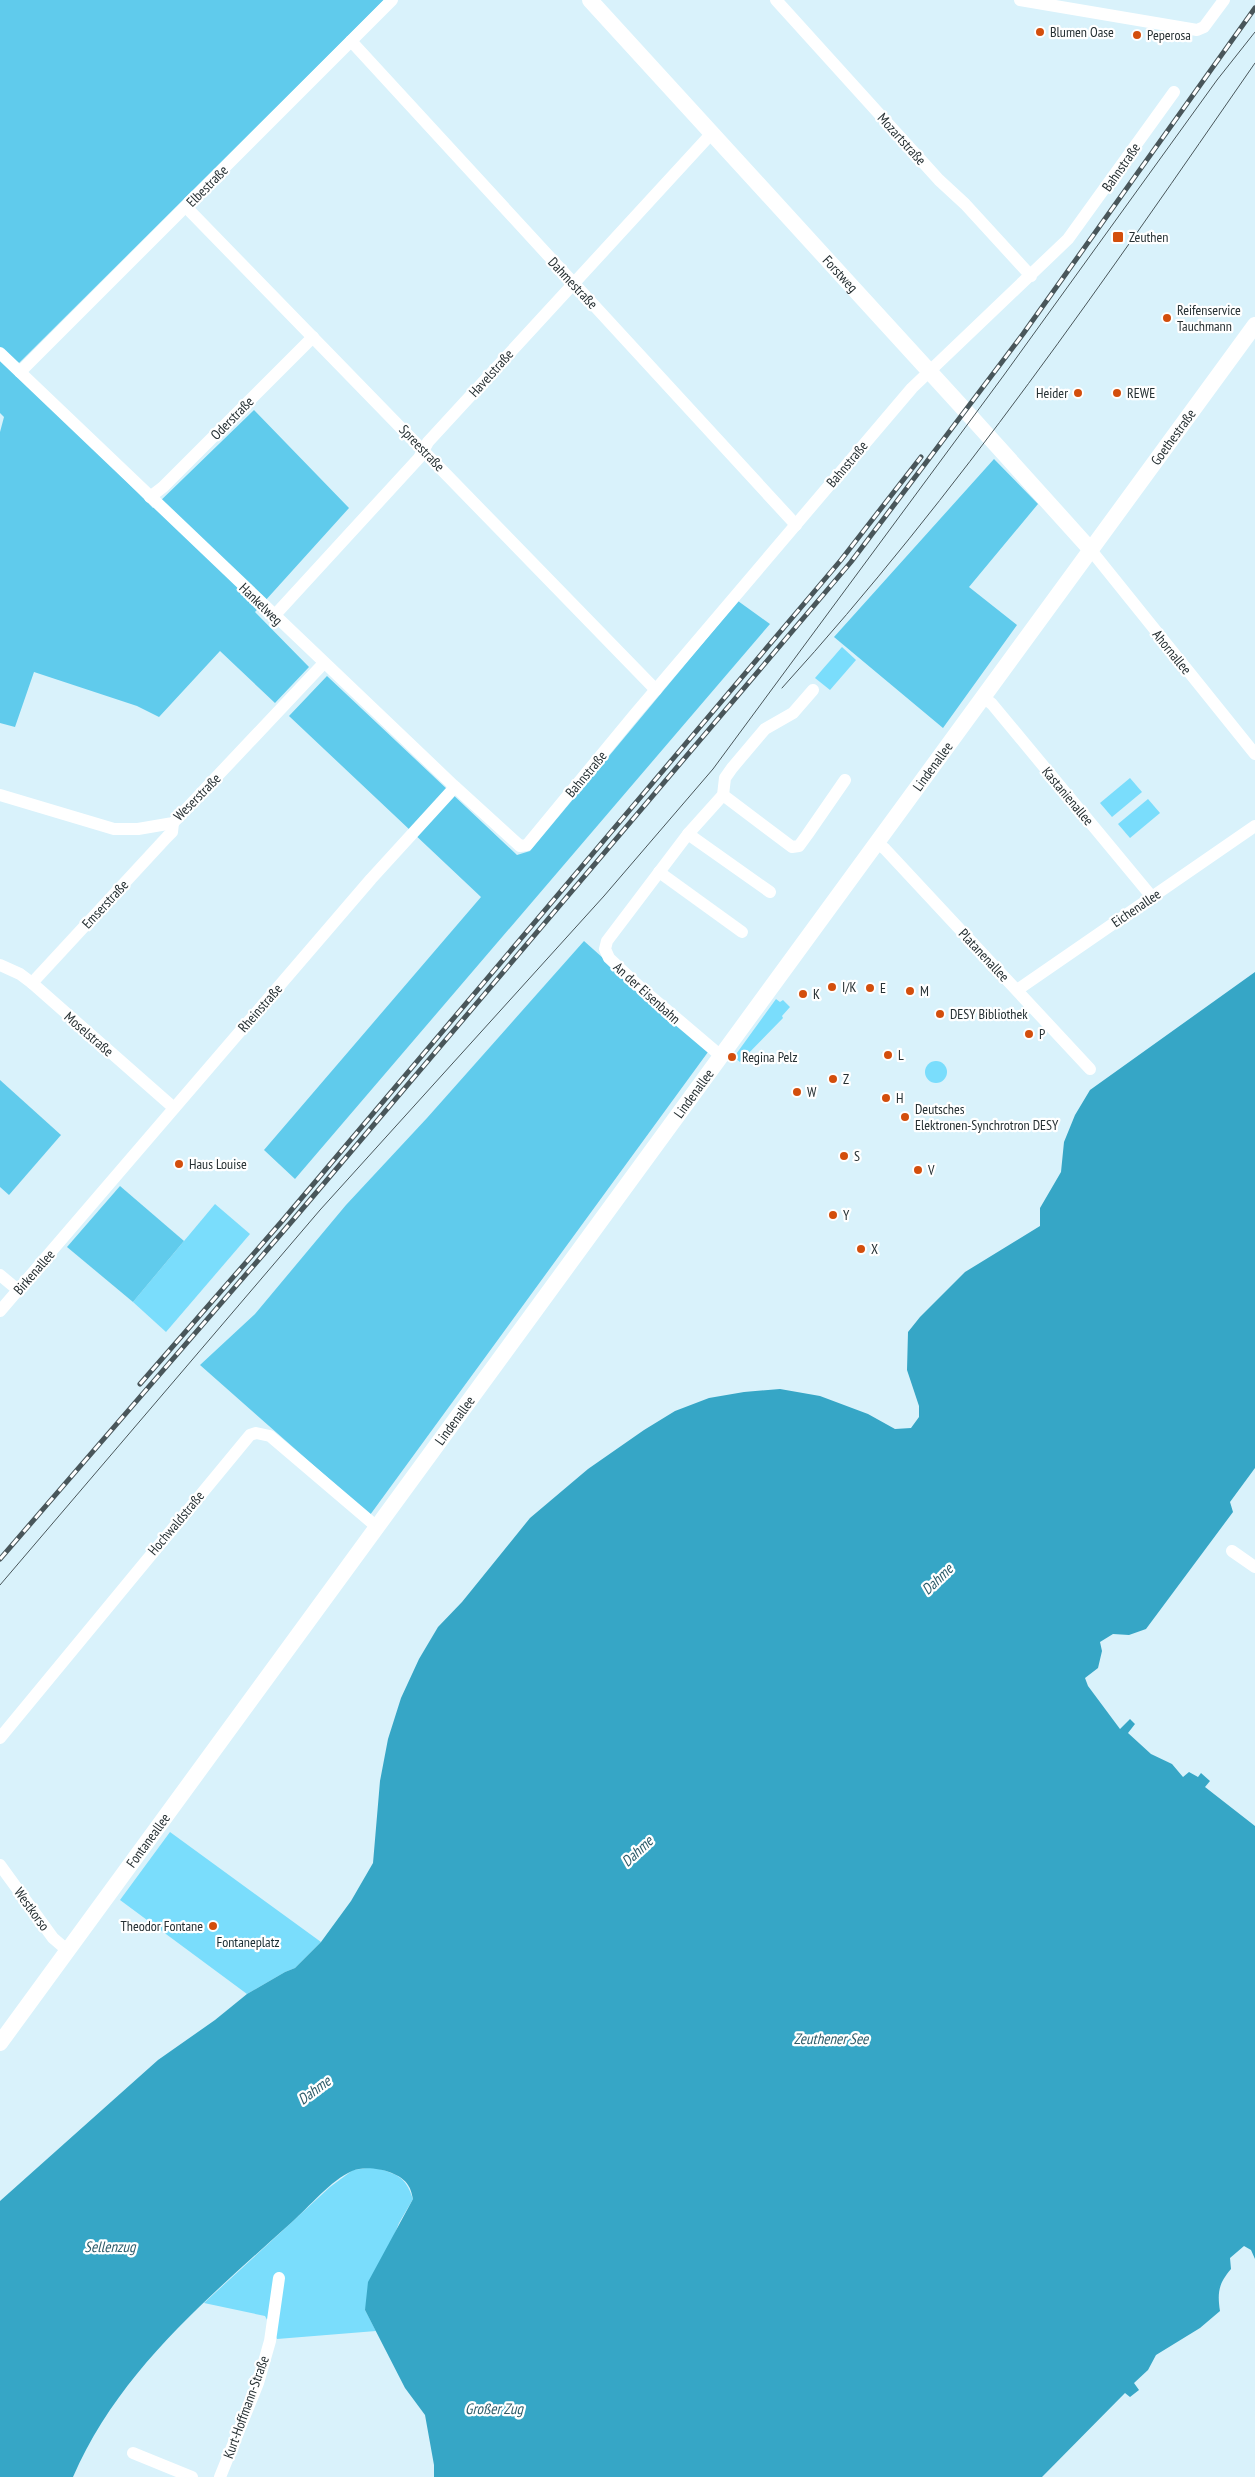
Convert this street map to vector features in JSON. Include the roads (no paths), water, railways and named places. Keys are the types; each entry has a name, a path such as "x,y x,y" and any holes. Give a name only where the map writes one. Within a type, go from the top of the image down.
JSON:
{"main road":[{"name":"Forstweg","path":"590,0 1090,549"},
{"name":"Goethestraße","path":"1090,549 1255,325"},
{"name":"Lindenallee","path":"296,1637 1090,549"},
{"name":"Fontaneallee","path":"0,2043 296,1637"}],"street":[{"name":"Elbestraße","path":"20,372 392,0"},
{"name":"Mozartstraße","path":"776,0 939,180 965,204 1031,276"},
{"path":"1020,0 1197,30 1204,27 1224,0"},
{"name":"Dahmestraße","path":"351,41 796,525"},
{"name":"Bahnstraße","path":"527,845 912,388 1031,276 1076,230 1174,92"},
{"name":"Havelstraße","path":"274,616 419,458 428,442 712,133"},
{"name":"Spreestraße","path":"186,207 656,690"},
{"name":"Oderstraße","path":"150,497 163,487 313,337"},
{"name":"Hankelweg","path":"0,353 323,664 520,846 527,845"},
{"name":"Ahornallee","path":"1090,549 1255,754"},
{"name":"Weserstraße","path":"0,795 114,829 138,829 173,823 323,664"},
{"name":"An der Eisenbahn","path":"721,1056 642,989 609,958 605,950 607,941 688,834 723,795 725,778 765,729 793,713 813,690"},
{"name":"Kastanienallee","path":"982,696 992,704 1152,897"},
{"path":"723,795 792,847 799,846 807,836 845,780"},
{"name":"Rheinstraße","path":"68,1232 383,864 455,787"},
{"name":"Emserstraße","path":"32,983 172,832 173,823"},
{"name":"Eichenallee","path":"1016,990 1255,826"},
{"path":"688,834 770,892"},
{"name":"Platanenallee","path":"876,842 886,849 1090,1069"},
{"path":"659,872 742,932"},
{"name":"Moselstraße","path":"0,965 20,974 32,983 174,1108"},
{"name":"Birkenallee","path":"0,1311 68,1232"},
{"path":"0,1275 18,1290"},
{"name":"Hochwaldstraße","path":"0,1738 250,1435 256,1433 270,1436 377,1527"},
{"path":"1232,1551 1255,1567"},
{"name":"Westkorso","path":"0,1865 53,1938 67,1950"},
{"name":"Kurt-Hoffmann-Straße","path":"220,2477 260,2375 270,2341 279,2278"},
{"path":"133,2453 192,2477"}],"water":[{"name":"Zeuthener See","path":"1255,972 1255,1468 1230,1502 1233,1512 1146,1629 1129,1635 1113,1634 1100,1642 1102,1651 1098,1668 1085,1678 1088,1686 1120,1729 1130,1719 1135,1724 1128,1733 1151,1754 1172,1764 1183,1777 1189,1772 1198,1777 1201,1773 1210,1781 1205,1787 1255,1826 1255,2259 1251,2250 1244,2246 1230,2258 1231,2269 1220,2288 1220,2311 1200,2328 1156,2355 1148,2370 1134,2383 1139,2390 1130,2397 1125,2393 1042,2477 434,2477 434,2465 425,2415 405,2388 365,2310 368,2282 413,2199 411,2190 404,2180 391,2173 383,2170 358,2169 344,2175 328,2187 168,2338 115,2403 92,2439 73,2477 0,2477 0,2201 158,2060 215,2020 247,1994 295,1968 321,1942 351,1901 373,1863 380,1781 388,1739 401,1698 419,1659 438,1627 462,1602 530,1518 588,1469 675,1411 709,1398 744,1392 780,1389 820,1396 868,1414 895,1429 911,1428 919,1417 919,1406 907,1370 908,1332 920,1317 965,1272 1040,1226 1040,1208 1061,1172 1064,1142 1075,1115 1090,1090"}],"tram line":[{"path":"0,1585 320,1210 604,896 713,769 1004,375 1217,80 1255,32"},
{"path":"782,688 847,614 970,462 1086,304 1255,63"}],"railway":[{"path":"0,1559 293,1220 851,562 1023,334 1255,8"},
{"path":"140,1384 283,1220 841,560 921,457"}],"place":[{"name":"Blumen Oase","path":"1040,32"},
{"name":"Peperosa","path":"1137,35"},
{"name":"Zeuthen","path":"1118,237"},
{"name":"Reifenservice Tauchmann","path":"1167,318"},
{"name":"Heider","path":"1078,393"},
{"name":"REWE","path":"1117,393"},
{"name":"I/K","path":"832,987"},
{"name":"E","path":"870,988"},
{"name":"M","path":"910,991"},
{"name":"K","path":"803,994"},
{"name":"DESY Bibliothek","path":"940,1014"},
{"name":"P","path":"1029,1034"},
{"name":"L","path":"888,1055"},
{"name":"Regina Pelz","path":"732,1057"},
{"name":"Z","path":"833,1079"},
{"name":"W","path":"797,1092"},
{"name":"H","path":"886,1098"},
{"name":"Deutsches Elektronen-Synchrotron DESY","path":"905,1117"},
{"name":"S","path":"844,1156"},
{"name":"Haus Louise","path":"179,1164"},
{"name":"V","path":"918,1170"},
{"name":"Y","path":"833,1215"},
{"name":"X","path":"861,1249"},
{"name":"Theodor Fontane","path":"213,1926"}],"water label":[{"name":"Dahme","path":"937,1579"},
{"name":"Dahme","path":"637,1851"},
{"name":"Dahme","path":"314,2090"},
{"name":"Sellenzug","path":"110,2246"},
{"name":"Großer Zug","path":"494,2408"}],"park label":[{"name":"Fontaneplatz","path":"248,1942"}]}
